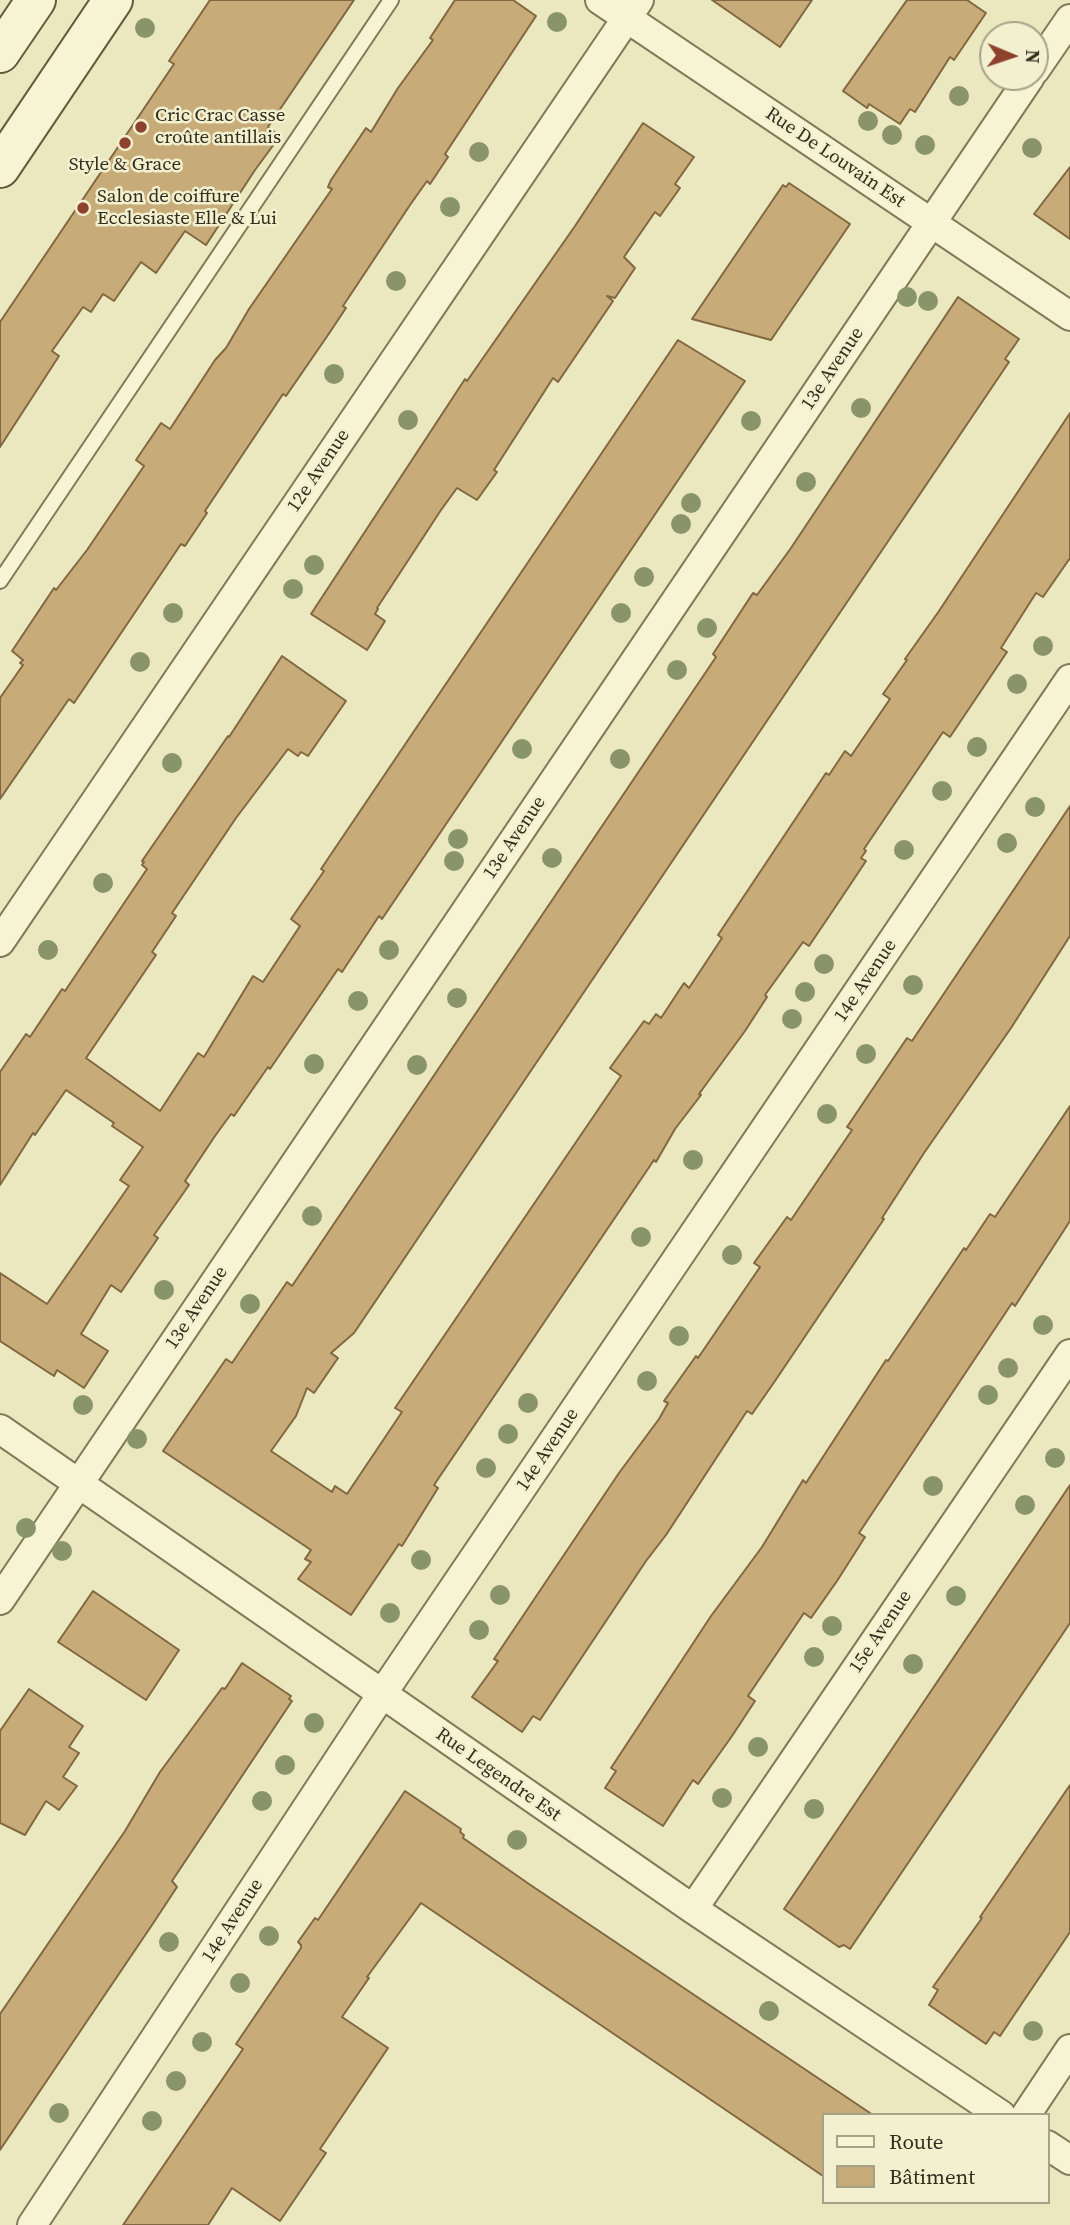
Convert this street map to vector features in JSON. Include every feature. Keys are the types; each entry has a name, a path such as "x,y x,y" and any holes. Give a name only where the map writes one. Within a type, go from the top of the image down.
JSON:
{"main road":[{"path":"0,53 36,0"},
{"path":"0,168 113,0"}],"street":[{"name":"Rue De Louvain Est","path":"600,0 633,9 932,224 1070,316"},
{"name":"12e Avenue","path":"0,942 633,9"},
{"path":"1049,50 1070,19"},
{"name":"13e Avenue","path":"0,1600 1022,91"},
{"name":"14e Avenue","path":"32,2225 382,1695 1070,679"},
{"name":"15e Avenue","path":"693,1909 1070,1354"},
{"name":"Rue Legendre Est","path":"0,1429 693,1909 998,2113"},
{"path":"1027,2113 1070,2049"},
{"path":"1049,2146 1070,2160"}],"lane":[{"path":"0,581 391,0"}],"building":[{"path":"210,0 354,0 268,127 280,136 206,245 185,231 156,273 141,262 114,301 103,294 91,312 83,307 52,351 59,356 0,447 0,322 174,64 169,61"},
{"path":"455,0 513,0 536,16 445,154 448,157 430,184 427,181 410,205 343,306 346,308 286,396 283,394 205,511 207,513 185,546 181,544 74,703 69,699 0,799 0,698 23,665 20,663 23,660 12,651 54,588 56,590 87,550 144,466 136,460 161,423 170,429 215,360 226,348 249,309 332,189 328,187 331,180 366,128 371,132 398,88 433,40 430,38"},
{"path":"712,0 812,0 780,47"},
{"path":"907,0 967,0 986,13 954,60 950,57 915,112 910,109 900,124 869,104 867,108 843,91"},
{"path":"643,123 694,157 675,184 680,188 660,216 655,212 624,257 635,268 615,298 607,296 613,301 558,382 553,378 494,470 497,472 477,500 457,488 441,510 377,608 375,614 385,621 367,650 311,614 465,379 467,381 575,226"},
{"path":"1070,167 1070,239 1034,214"},
{"path":"789,183 850,224 771,340 692,319 783,185 786,187"},
{"path":"958,297 1019,339 1005,359 1009,362 354,1333 331,1353 338,1358 314,1393 307,1388 296,1416 271,1451 332,1492 335,1486 347,1494 402,1412 395,1408 621,1076 610,1068 644,1021 649,1024 656,1014 661,1018 684,983 689,988 722,938 718,935 826,773 829,775 845,751 851,756 890,699 883,694 907,660 905,659 1070,413 1070,558 1043,597 1036,593 1001,648 1007,652 950,737 943,732 864,849 866,851 861,858 866,861 840,900 809,946 803,942 765,995 767,997 745,1031 675,1129 656,1162 654,1160 434,1485 438,1488 402,1546 399,1544 351,1615 298,1579 311,1562 305,1559 311,1550 163,1451 226,1359 232,1363 287,1282 292,1286 716,657 713,654 753,593 757,595 791,548"},
{"path":"678,340 745,381 382,919 379,916 342,972 338,969 270,1069 268,1067 234,1116 231,1114 215,1136 185,1181 189,1185 154,1235 158,1238 121,1292 111,1285 81,1334 108,1351 84,1388 57,1370 54,1376 0,1341 0,1273 47,1304 129,1186 120,1180 143,1147 66,1090 35,1135 33,1133 0,1185 0,1072 26,1034 30,1037 62,989 65,991 147,869 142,865 142,861 282,656 346,701 308,756 301,752 298,756 288,749 236,818 172,913 176,916 152,952 156,955 86,1058 160,1111 198,1053 204,1057 253,976 263,982 300,926 291,919 324,871 321,869"},
{"path":"1070,806 1070,936 775,1381 752,1414 747,1411 540,1720 533,1716 522,1732 472,1697 498,1661 494,1659 619,1473 659,1419 668,1403 664,1401 696,1356 698,1358 760,1267 754,1263 787,1217 791,1220 852,1130 847,1127 907,1038 912,1041"},
{"path":"1070,1106 1070,1221 1015,1306 1012,1303 859,1533 865,1537 837,1581 811,1618 804,1613 748,1696 755,1701 732,1736 698,1784 693,1780 663,1826 605,1788 616,1771 611,1768 711,1616 762,1547 803,1480 806,1483 886,1360 888,1361 964,1248 966,1250 990,1214 995,1217"},
{"path":"1070,1485 1070,1623 850,1949 844,1945 839,1947 784,1909"},
{"path":"93,1591 179,1650 146,1700 58,1642"},
{"path":"242,1663 291,1696 289,1699 292,1701 172,1881 177,1887 0,2150 0,2014 125,1831 160,1772"},
{"path":"29,1689 83,1726 69,1747 79,1753 63,1777 77,1786 59,1810 46,1801 25,1835 0,1823 0,1731"},
{"path":"1070,1785 1070,1932 1000,2036 994,2032 986,2044 929,2005 938,1990 933,1987"},
{"path":"405,1791 461,1829 463,1838 529,1884 870,2113 822,2113 822,2175 421,1903 367,1977 369,1978 342,2017 388,2048 320,2149 326,2153 280,2221 232,2188 208,2225 123,2225 243,2049 236,2044 301,1948 298,1942 315,1918 318,1920"}],"place":[{"name":"Cric Crac Casse croûte antillais","path":"141,127"},
{"name":"Style & Grace","path":"125,143"},
{"name":"Salon de coiffure Ecclesiaste Elle & Lui","path":"83,208"}]}
